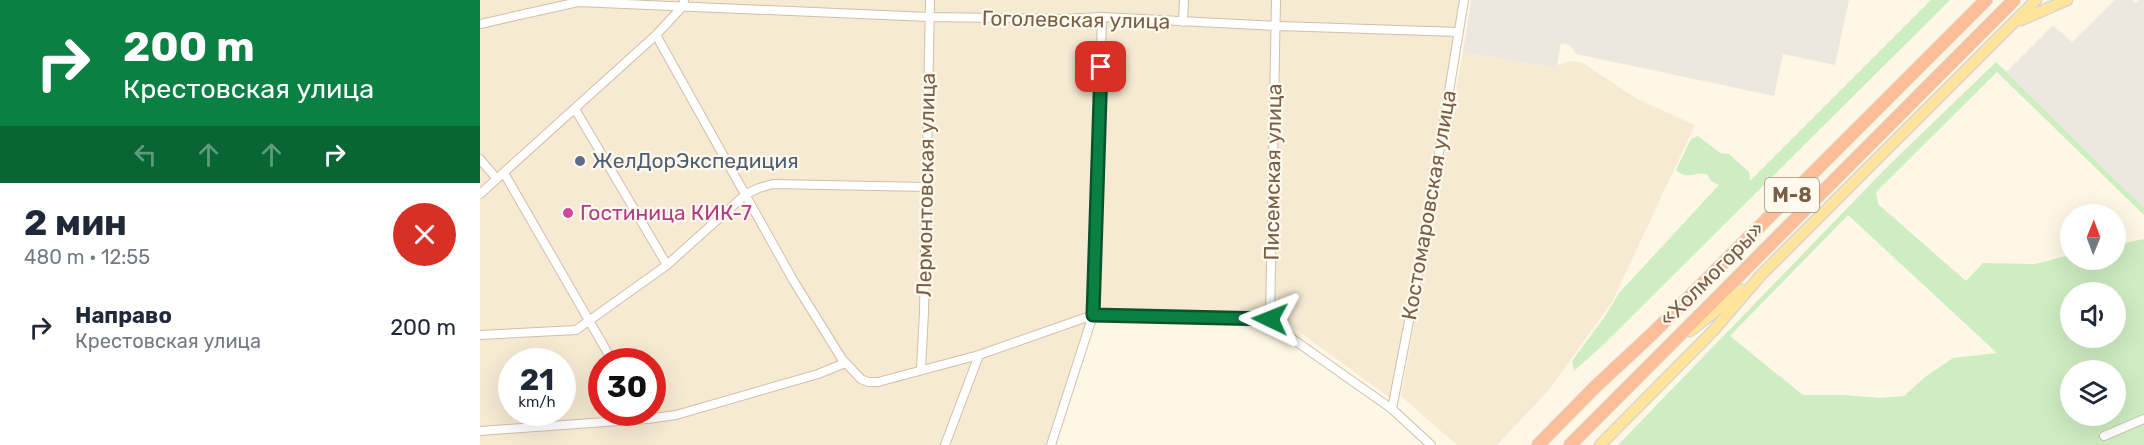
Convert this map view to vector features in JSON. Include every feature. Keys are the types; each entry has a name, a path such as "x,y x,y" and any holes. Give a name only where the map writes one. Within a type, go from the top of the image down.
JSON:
{"highway":[{"name":"«Холмогоры»","path":"1538,445 1595,387 1661,326 1986,0"},
{"name":"«Холмогоры»","path":"1570,445 2014,0"}],"main road":[{"path":"1600,445 1713,331 1761,275 2036,0"},
{"path":"2013,24 2067,0"},
{"path":"1657,357 1761,275"}],"street":[{"name":"Лермонтовская улица","path":"921,369 930,0"},
{"path":"1183,22 1184,0"},
{"name":"Писемская улица","path":"1270,319 1276,0"},
{"name":"Костомаровская улица","path":"1392,409 1425,237 1464,0"},
{"name":"Гоголевская улица","path":"480,24 578,2 683,3 929,17 1102,17 1458,32"},
{"path":"480,194 656,34 683,3"},
{"path":"1051,445 1093,315 1102,17"},
{"path":"656,34 793,280 845,363 861,379 878,382 979,355 1093,315 1270,319 1294,340 1392,409 1431,445"},
{"path":"575,109 667,265"},
{"path":"480,159 500,176 562,271 605,348"},
{"path":"480,334 576,330 667,265 746,194 759,188 773,184 926,187"},
{"path":"945,445 979,355"},
{"path":"666,415 676,415 723,402 818,374 845,363"},
{"path":"2104,436 2144,419"},
{"path":"480,431 588,421"}],"shaded area":[{"path":"480,0 1464,0 1390,398 1278,316 1095,308 1049,445 480,445"},
{"path":"1471,0 1849,0 1835,65 1783,54 1774,96 1576,54 1570,45 1561,43 1557,66 1550,67 1463,52"},
{"path":"2115,0 2132,0 2136,3 2144,0 2144,208 2006,72 2053,25 2072,42"},
{"path":"1463,52 1550,67 1571,61 1583,63 1637,99 1695,125 1612,302 1548,391 1497,445 1457,445 1401,396"}],"green space":[{"path":"1931,0 1950,0 1601,347 1574,371 1572,361 1606,315 1619,293 1719,185 1711,181 1707,174 1684,175 1676,170 1691,139 1698,136 1720,153 1729,154 1749,172 1750,181"},
{"path":"1996,62 2144,208 2144,215 1997,72 1876,192 1878,204 1966,281 1983,263 2035,264 2060,258 2060,270 2126,270 2126,243 2144,239 2144,445 1618,445 1887,167","holes":["1848,215 1997,353 1953,358 1925,377 1904,396 1880,398 1803,395 1730,336"]}],"place":[{"name":"ЖелДорЭкспедиция","path":"580,161"},
{"name":"Гостиница КИК-7","path":"568,213"}],"route":[{"path":"1101,67 1093,315 1270,319"}]}
